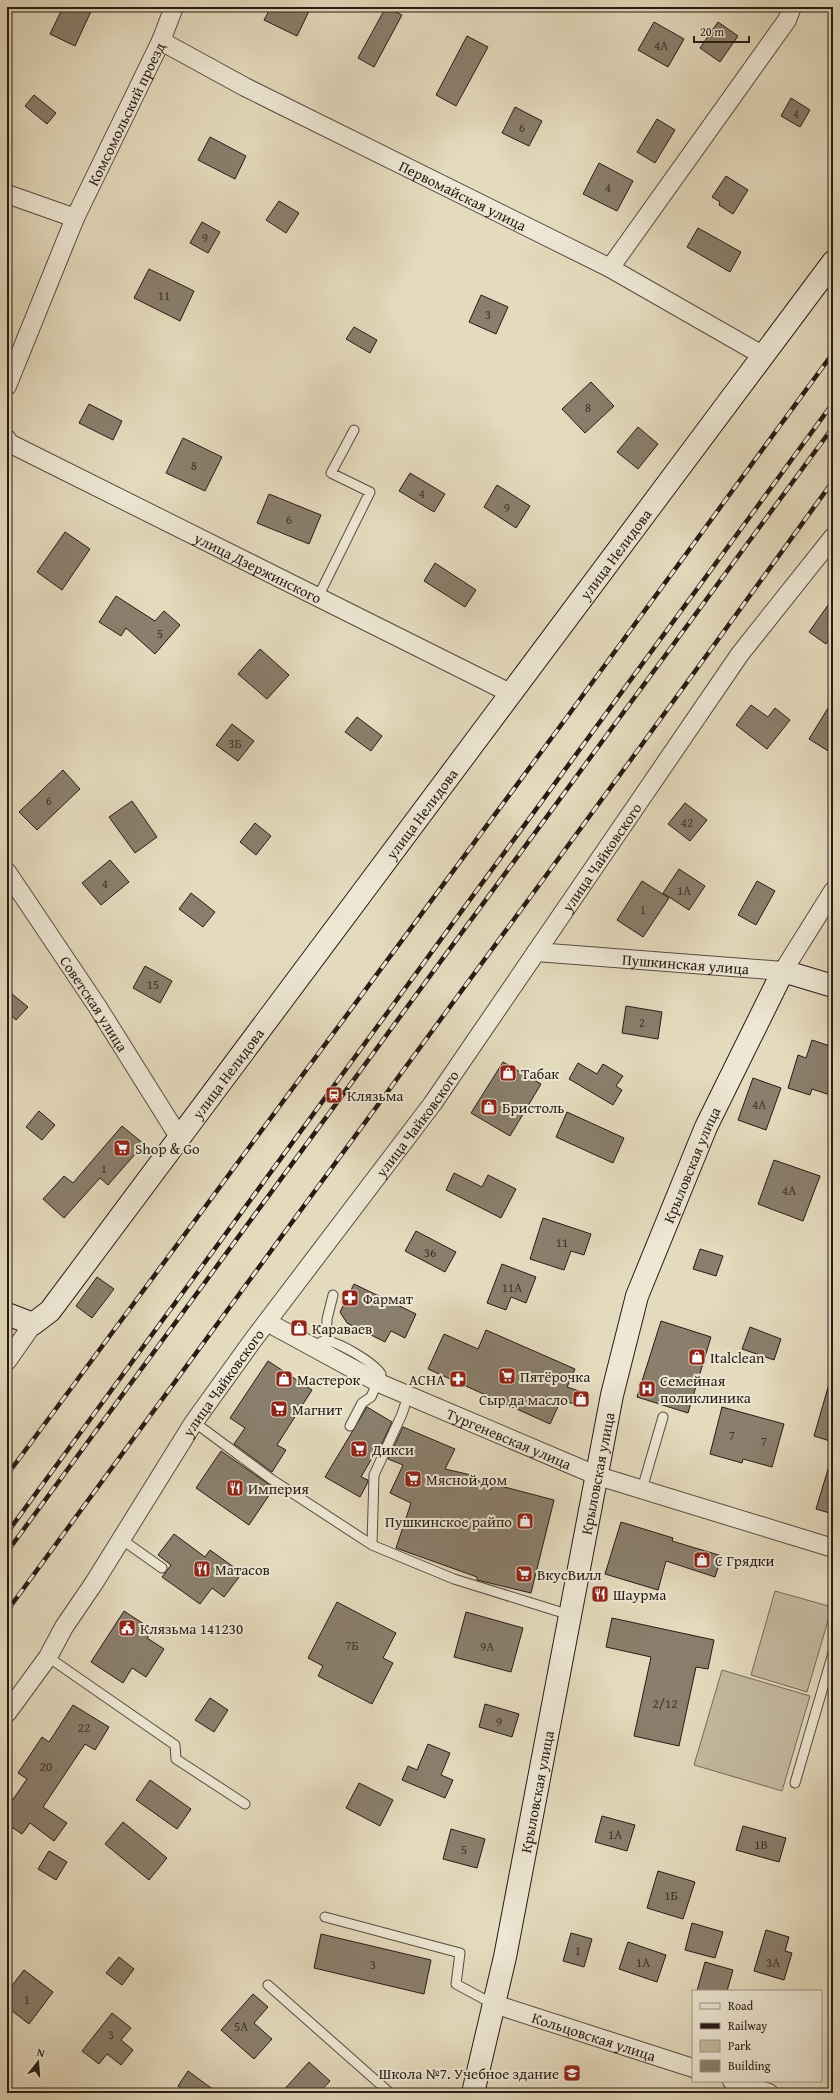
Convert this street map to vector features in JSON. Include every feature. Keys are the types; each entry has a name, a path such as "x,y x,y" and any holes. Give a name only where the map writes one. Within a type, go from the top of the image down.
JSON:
{"main road":[{"name":"улица Нелидова","path":"33,1324 50,1311 512,694 762,355 833,262"},
{"name":"Пушкинская улица","path":"783,971 833,986"},
{"name":"Крыловская улица","path":"473,2093 494,2004 571,1616 612,1394 637,1296 706,1127 783,971"},
{"path":"7,1314 33,1324"}],"street":[{"name":"Комсомольский проезд","path":"75,218 161,41 174,7"},
{"path":"610,268 787,20 792,7"},
{"name":"Первомайская улица","path":"161,41 245,87 610,268 762,355"},
{"path":"7,194 75,218 7,386"},
{"name":"улица Дзержинского","path":"7,439 9,443 512,694"},
{"name":"улица Чайковского","path":"7,1713 48,1657 64,1627 194,1422 267,1322 433,1103 740,654 833,537"},
{"name":"Советская улица","path":"7,872 97,1006 179,1137"},
{"name":"Крыловская улица","path":"783,971 833,891"},
{"name":"Пушкинская улица","path":"536,952 783,971"},
{"name":"Тургеневская улица","path":"267,1322 320,1344 379,1383 598,1476 833,1548"},
{"name":"улица Нелидова","path":"7,1361 33,1324"},
{"name":"Кольцовская улица","path":"494,2004 692,2068"},
{"path":"735,2082 769,2093"}],"lane":[{"path":"318,597 370,492 331,473 354,430"},
{"path":"320,1344 333,1295"},
{"path":"350,1426 362,1403 370,1397 379,1383"},
{"path":"372,1545 374,1475 402,1414 408,1396"},
{"path":"642,1489 663,1417"},
{"path":"194,1422 271,1479 372,1545 454,1579 571,1616"},
{"path":"121,1539 162,1568"},
{"path":"795,1783 833,1653"},
{"path":"48,1657 169,1740 175,1745 176,1759 245,1804"},
{"path":"325,1917 460,1953 456,1984 494,2004"},
{"path":"268,1985 390,2093"}],"green space":[{"path":"775,1591 832,1607 807,1692 751,1675"},
{"path":"722,1670 810,1696 782,1791 694,1765"}],"building":[{"path":"63,7 93,7 75,46 50,34"},
{"path":"271,7 311,7 297,36 264,20"},
{"path":"386,7 402,15 374,67 358,58"},
{"path":"654,22 684,39 668,67 638,50"},
{"path":"718,22 738,36 720,62 700,48"},
{"path":"467,36 488,47 456,106 436,95"},
{"path":"34,95 56,113 47,124 25,106"},
{"path":"791,98 810,110 800,127 781,116"},
{"path":"515,107 542,121 529,146 502,133"},
{"path":"657,119 675,130 655,163 637,152"},
{"path":"210,137 246,156 235,179 198,160"},
{"path":"599,163 633,181 617,211 583,194"},
{"path":"726,176 748,190 733,214 719,205 720,202 712,197"},
{"path":"279,201 299,213 286,233 266,220"},
{"path":"202,222 220,232 208,253 190,243"},
{"path":"698,228 741,252 730,272 687,247"},
{"path":"149,269 194,291 180,321 134,298"},
{"path":"481,295 508,307 496,334 469,322"},
{"path":"354,327 377,340 370,353 346,339"},
{"path":"591,382 614,406 585,433 562,409"},
{"path":"89,404 122,421 113,440 79,423"},
{"path":"638,427 658,444 638,469 617,452"},
{"path":"183,438 222,457 205,491 166,473"},
{"path":"410,473 445,494 434,512 399,491"},
{"path":"497,485 530,506 516,528 484,507"},
{"path":"269,494 321,515 309,544 257,523"},
{"path":"65,532 90,549 62,590 37,572"},
{"path":"435,563 476,590 465,607 424,581"},
{"path":"116,596 155,621 164,611 180,625 155,654 126,628 121,636 99,622"},
{"path":"833,598 833,634 826,644 809,632"},
{"path":"260,649 289,675 267,699 238,674"},
{"path":"833,700 833,754 809,739"},
{"path":"751,705 768,717 775,708 790,720 767,749 736,725"},
{"path":"357,717 382,736 371,751 345,732"},
{"path":"232,724 254,741 238,761 216,745"},
{"path":"63,770 80,789 37,830 19,812"},
{"path":"132,801 157,837 135,853 109,817"},
{"path":"685,803 707,820 690,841 668,824"},
{"path":"255,823 271,836 256,855 240,842"},
{"path":"110,860 129,882 101,905 82,883"},
{"path":"679,869 705,886 689,910 663,893"},
{"path":"642,881 669,898 643,937 617,920"},
{"path":"757,881 775,891 756,925 738,915"},
{"path":"191,893 215,912 203,927 179,909"},
{"path":"145,966 172,981 160,1003 133,988"},
{"path":"7,990 28,1007 16,1020 7,1012"},
{"path":"626,1006 662,1012 658,1039 622,1033"},
{"path":"812,1040 833,1047 833,1096 812,1089 810,1095 788,1088 798,1055 806,1058"},
{"path":"503,1062 541,1084 510,1136 471,1113"},
{"path":"578,1063 597,1074 603,1064 623,1076 616,1086 622,1090 613,1105 569,1079"},
{"path":"753,1078 781,1088 766,1130 738,1120"},
{"path":"39,1111 55,1125 42,1140 26,1127"},
{"path":"567,1112 624,1138 613,1163 556,1137"},
{"path":"122,1126 144,1144 108,1185 100,1178 64,1218 43,1199 64,1176 73,1183"},
{"path":"774,1160 820,1176 803,1221 758,1204"},
{"path":"454,1173 482,1187 488,1175 516,1189 501,1218 446,1190"},
{"path":"543,1218 591,1234 584,1255 571,1251 564,1270 530,1259"},
{"path":"416,1231 456,1252 445,1272 405,1251"},
{"path":"700,1249 723,1256 716,1276 693,1269"},
{"path":"502,1264 536,1277 526,1303 511,1297 506,1310 487,1303"},
{"path":"97,1277 114,1289 92,1318 76,1306"},
{"path":"354,1284 416,1314 405,1338 391,1331 385,1342 347,1323 340,1312"},
{"path":"661,1321 711,1337 688,1413 637,1397"},
{"path":"750,1327 781,1339 774,1360 742,1349"},
{"name":"Пятёрочка","path":"486,1330 575,1369 567,1387 588,1394 584,1407 561,1400 550,1424 428,1369 444,1334 478,1349"},
{"name":"Магнит","path":"268,1361 312,1390 277,1445 286,1450 272,1472 234,1444 245,1428 230,1418"},
{"path":"829,1384 833,1385 833,1442 814,1436"},
{"name":"Дикси","path":"367,1407 392,1422 377,1454 375,1453 361,1477 368,1480 368,1482 360,1497 325,1477"},
{"path":"722,1407 784,1424 772,1467 743,1459 742,1463 710,1454"},
{"path":"403,1427 455,1449 445,1469 471,1475 491,1490 493,1484 554,1500 531,1593 477,1580 477,1577 396,1548 411,1503 390,1493 403,1465 388,1459"},
{"name":"Империя","path":"221,1451 274,1488 249,1525 196,1488"},
{"path":"829,1466 833,1467 833,1514 816,1509"},
{"path":"621,1522 673,1538 672,1541 722,1556 715,1577 666,1561 658,1590 605,1574"},
{"name":"Матасов","path":"174,1534 205,1557 210,1550 242,1573 224,1597 212,1588 200,1604 162,1577 171,1565 158,1555"},
{"path":"337,1602 396,1633 383,1658 393,1663 372,1704 318,1676 323,1666 308,1658"},
{"path":"124,1611 153,1630 147,1638 164,1649 146,1677 132,1668 123,1683 91,1662"},
{"path":"466,1612 523,1628 511,1672 454,1657"},
{"path":"612,1618 714,1640 708,1669 696,1667 679,1746 634,1736 651,1657 606,1647"},
{"path":"210,1698 228,1710 214,1732 195,1720"},
{"path":"485,1704 519,1714 512,1737 479,1727"},
{"path":"73,1705 109,1727 95,1750 85,1744 43,1807 67,1823 54,1841 30,1823 22,1834 7,1824 7,1808 27,1779 18,1773 42,1737 49,1742"},
{"path":"428,1744 450,1753 441,1775 453,1780 445,1798 402,1780 408,1766 417,1770"},
{"path":"150,1780 191,1809 177,1829 136,1800"},
{"path":"359,1783 393,1800 380,1826 346,1808"},
{"path":"602,1816 635,1825 627,1851 595,1842"},
{"path":"123,1822 167,1858 149,1880 105,1844"},
{"path":"743,1826 786,1838 779,1862 736,1850"},
{"path":"451,1829 485,1839 477,1868 443,1859"},
{"path":"49,1851 67,1862 56,1880 38,1869"},
{"path":"658,1871 695,1882 683,1919 647,1908"},
{"path":"692,1923 723,1932 715,1958 685,1950"},
{"path":"766,1930 789,1937 785,1951 792,1953 784,1980 754,1971"},
{"path":"571,1933 592,1939 584,1967 563,1961"},
{"path":"321,1934 431,1960 424,1994 314,1968"},
{"path":"628,1942 666,1955 657,1982 619,1969"},
{"path":"119,1957 134,1969 122,1985 106,1973"},
{"path":"705,1962 733,1970 727,1990 697,1990"},
{"path":"24,1970 53,1992 29,2024 7,2007 7,1992"},
{"path":"253,1994 268,2007 254,2023 272,2039 254,2059 221,2030"},
{"path":"112,2013 131,2028 121,2040 133,2050 121,2065 107,2054 99,2064 82,2051"},
{"path":"309,2062 330,2081 319,2093 281,2093"},
{"path":"188,2071 218,2093 188,2093 178,2086"}],"railway":[{"path":"7,1475 567,717 833,353"},
{"path":"7,1533 833,403"},
{"path":"7,1552 833,427"},
{"path":"7,1611 630,761 833,481"}],"place":[{"name":"Табак","path":"508,1073"},
{"name":"Клязьма","path":"334,1095"},
{"name":"Бристоль","path":"489,1107"},
{"name":"Shop & Go","path":"122,1148"},
{"name":"Фармат","path":"350,1298"},
{"name":"Караваев","path":"299,1328"},
{"name":"Italclean","path":"697,1357"},
{"name":"Пятёрочка","path":"507,1376"},
{"name":"Мастерок","path":"284,1379"},
{"name":"АСНА","path":"458,1379"},
{"name":"Семейная поликлиника","path":"647,1389"},
{"name":"Сыр да масло","path":"581,1399"},
{"name":"Магнит","path":"279,1409"},
{"name":"Дикси","path":"359,1449"},
{"name":"Мясной дом","path":"413,1479"},
{"name":"Империя","path":"235,1488"},
{"name":"Пушкинское райпо","path":"525,1521"},
{"name":"С Грядки","path":"702,1560"},
{"name":"Матасов","path":"202,1569"},
{"name":"ВкусВилл","path":"524,1574"},
{"name":"Шаурма","path":"600,1594"},
{"name":"Клязьма 141230","path":"127,1628"},
{"name":"Школа №7. Учебное здание","path":"572,2073"}]}
